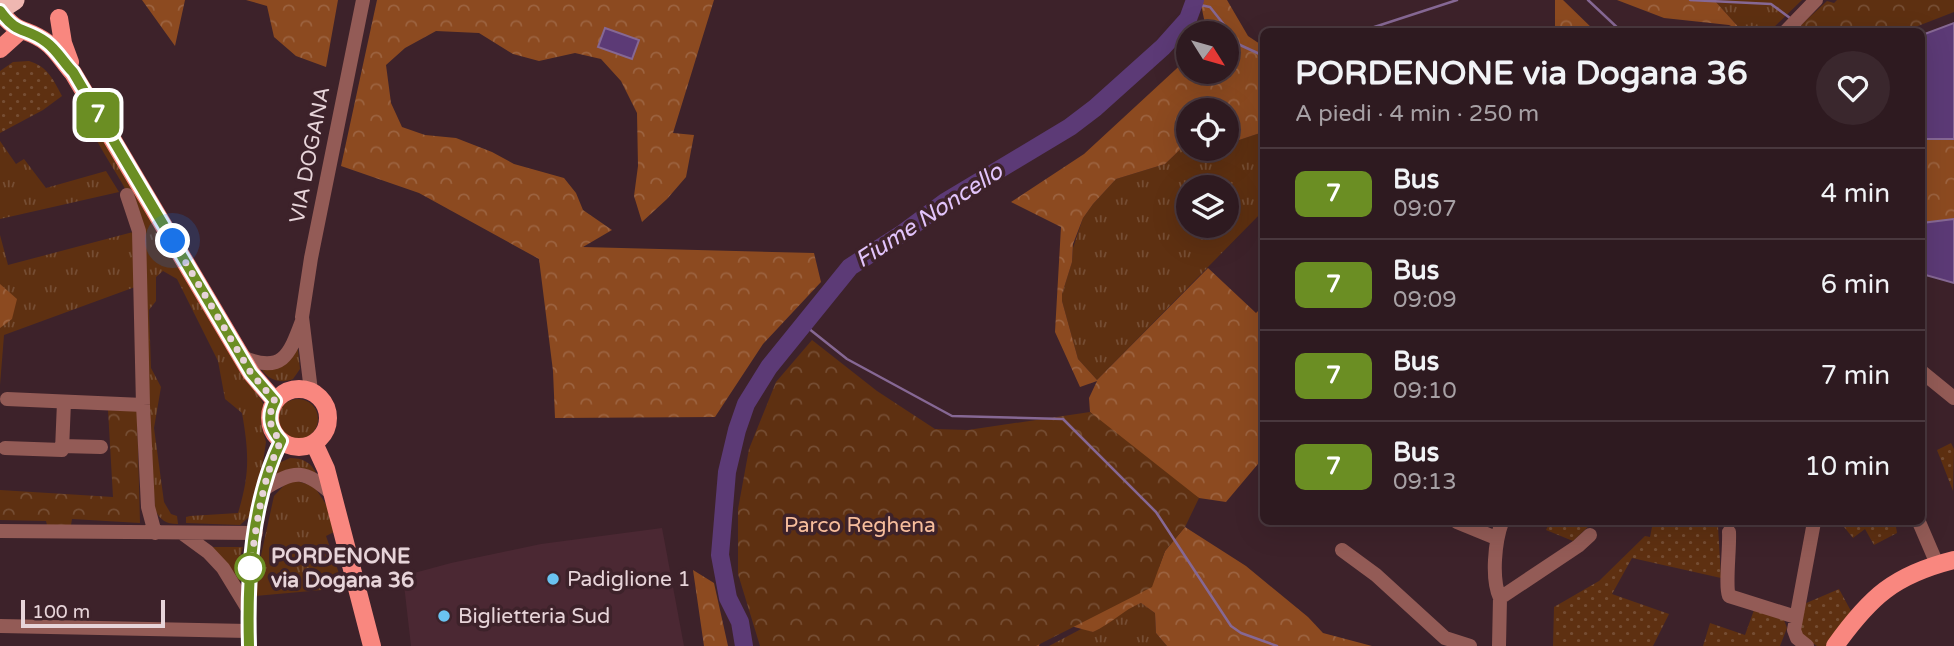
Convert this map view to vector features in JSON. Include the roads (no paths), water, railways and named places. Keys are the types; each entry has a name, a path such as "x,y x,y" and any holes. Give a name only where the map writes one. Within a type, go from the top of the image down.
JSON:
{"highway":[{"path":"0,10 14,0"}],"main road":[{"path":"0,49 26,32 49,27 61,9"},
{"path":"61,9 63,43 73,72"},
{"path":"0,10 9,23 52,47 73,72 251,373 275,401"},
{"path":"291,390 310,391 318,396 327,411 326,429 314,443 297,448 281,441 271,427 270,418 275,401 291,390"},
{"path":"314,443 327,469 372,646"},
{"path":"1835,646 1875,597 1894,583 1945,562"}],"street":[{"name":"VIA DOGANA","path":"242,357 261,365 271,364 285,356 302,319 311,258 363,0"},
{"path":"1791,25 1816,0"},
{"path":"127,195 139,231 148,507 155,533"},
{"name":"VIA DOGANA","path":"302,319 310,391"},
{"path":"1925,374 1954,398"},
{"path":"7,399 143,405"},
{"path":"5,448 62,450 64,402"},
{"path":"249,646 249,577 270,463 281,441"},
{"path":"62,446 101,447"},
{"path":"264,489 279,479 294,474 312,478 333,495"},
{"path":"1464,525 1496,538"},
{"path":"1499,646 1500,598 1497,592 1496,538 1501,525"},
{"path":"1808,646 1795,636 1796,617 1813,525"},
{"path":"1921,525 1945,562"},
{"path":"0,531 256,533"},
{"path":"1729,532 1729,596 1796,617"},
{"path":"182,533 208,552 223,568 248,608"},
{"path":"1500,598 1578,546 1590,535"},
{"path":"1342,550 1376,575 1445,638 1470,646"},
{"path":"0,626 248,631"}],"waterway":[{"name":"Fiume Noncello","path":"744,646 740,622 728,598 720,555 727,472 746,404 769,367 850,267 945,202 1070,127 1095,108 1163,47 1188,19 1195,0"},
{"path":"1371,28 1457,0"},
{"path":"1588,0 1618,28"},
{"path":"1690,0 1771,4 1790,18"},
{"path":"1195,4 1210,7 1240,45 1260,54"},
{"path":"1798,25 1802,28"},
{"path":"803,324 847,359 952,416 1063,419 1156,512 1231,626 1241,633 1277,646"}],"place":[{"name":"PORDENONE via Dogana 36","path":"250,568"},
{"name":"Padiglione 1","path":"553,579"},
{"name":"Biglietteria Sud","path":"444,616"}],"park label":[{"name":"Parco Reghena","path":"860,525"}]}
